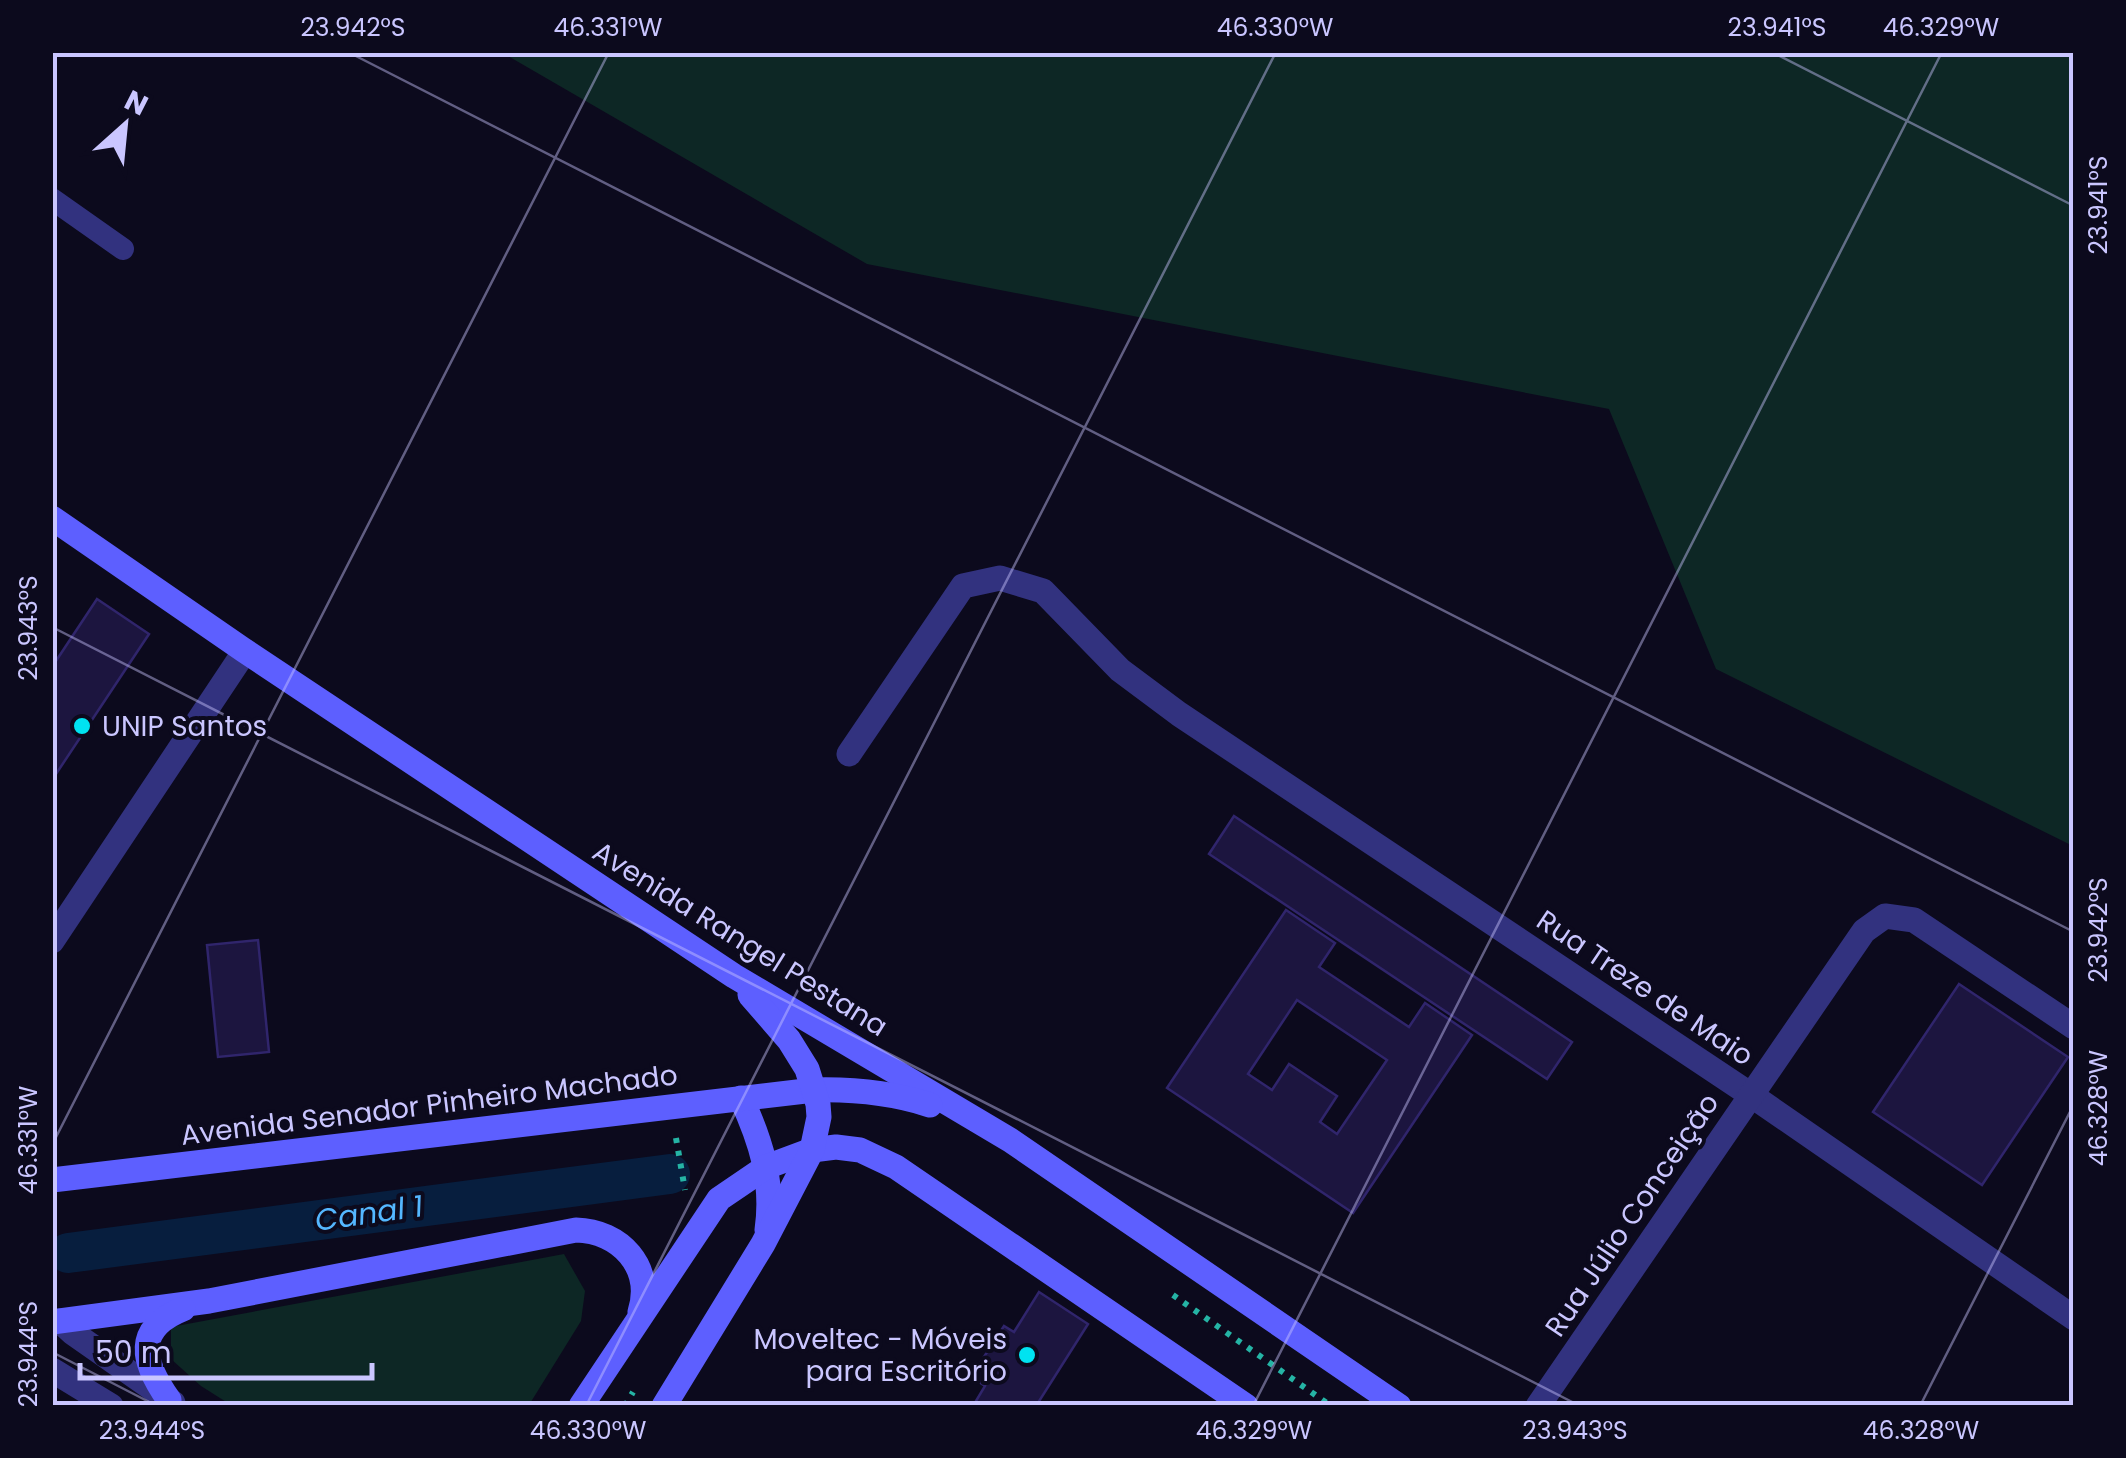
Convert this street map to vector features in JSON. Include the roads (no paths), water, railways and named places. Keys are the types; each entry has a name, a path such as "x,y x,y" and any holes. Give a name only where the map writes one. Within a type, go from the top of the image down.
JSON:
{"main road":[{"name":"Avenida Rangel Pestana","path":"52,518 734,976 1010,1140 1399,1406"},
{"path":"664,1406 763,1244 812,1150 819,1117 807,1069 789,1040 734,976"},
{"name":"Avenida Senador Pinheiro Machado","path":"52,1180 814,1090 907,1098 978,1122"},
{"path":"741,1098 756,1128 766,1167 770,1212 763,1244"},
{"path":"581,1406 719,1199 766,1167 812,1150 836,1147 860,1150 896,1167 1246,1406"},
{"path":"55,1319 208,1301 576,1230 590,1230 617,1241 636,1262 644,1289 639,1317"},
{"path":"173,1403 151,1372 147,1359 151,1331 161,1319 208,1301"}],"street":[{"name":"Rua Treze de Maio","path":"848,754 962,586 1000,578 1042,591 1120,670 1179,714 1752,1094 2074,1318"},
{"path":"52,941 245,651"},
{"name":"Rua Júlio Conceição","path":"1538,1406 1864,930 1884,916 1914,920 2074,1027"},
{"path":"55,1319 173,1403"},
{"path":"52,1370 111,1406"}],"lane":[{"path":"52,199 123,249"}],"waterway":[{"name":"Canal 1","path":"68,1253 670,1174"}],"place":[{"name":"UNIP Santos","path":"82,726"},
{"name":"Moveltec - Móveis para Escritório","path":"1027,1355"}]}
